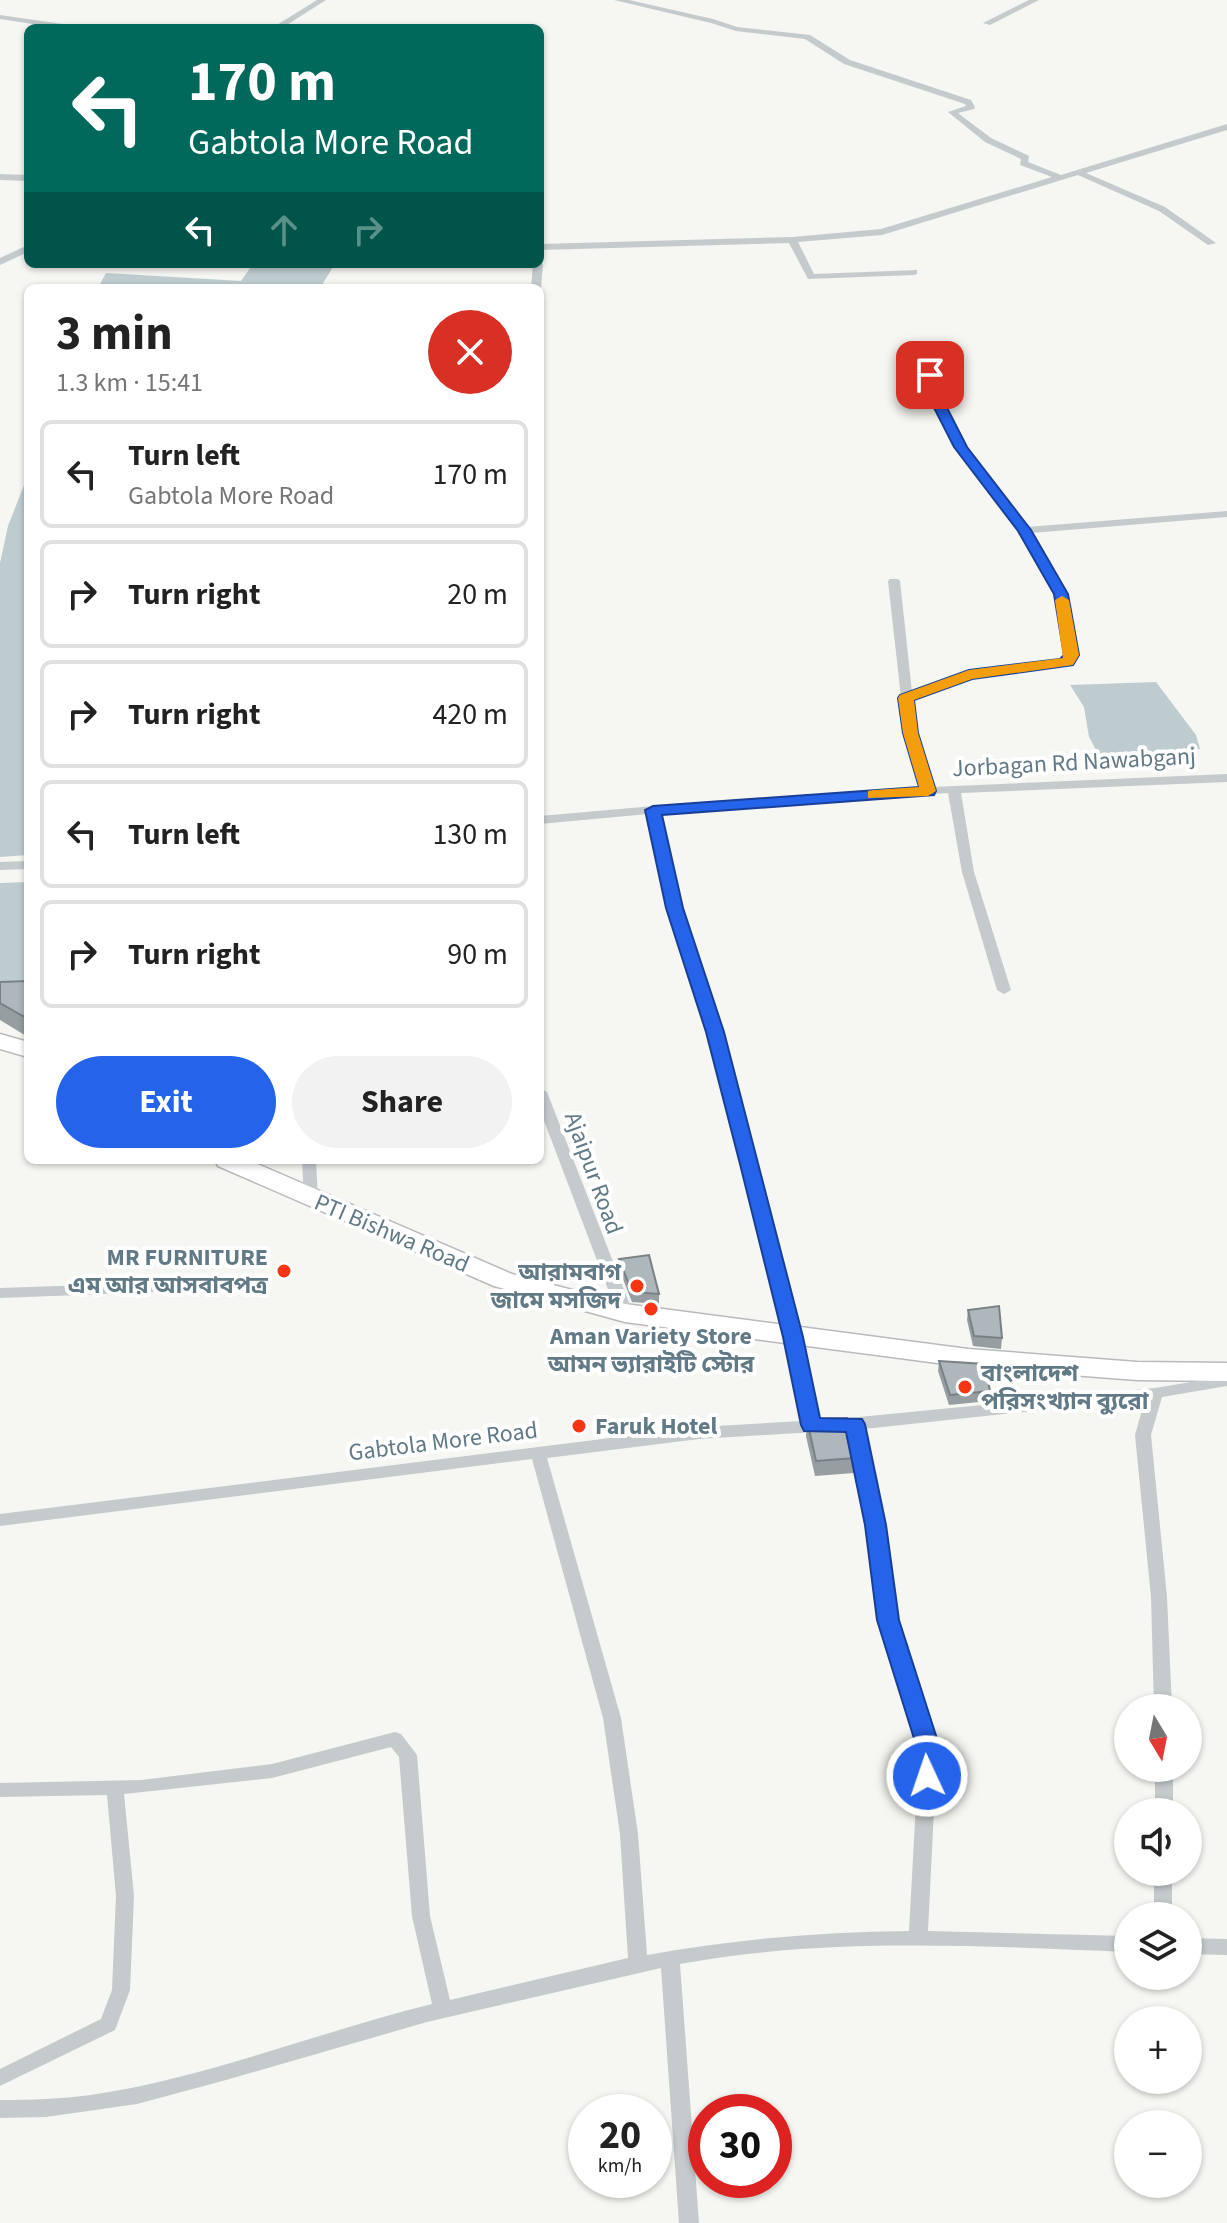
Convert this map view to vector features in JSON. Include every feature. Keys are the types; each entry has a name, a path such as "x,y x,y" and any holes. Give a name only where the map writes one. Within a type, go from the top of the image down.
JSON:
{"highway":[{"path":"0,1041 24,1049"},
{"name":"PTI Bishwa Road","path":"236,1164 503,1280 625,1313 984,1360 1137,1371 1227,1372"}],"street":[{"path":"283,24 322,0"},
{"path":"618,0 736,29 807,37 847,62 968,102 971,107 952,112 988,140 1026,158 1023,163 1062,178"},
{"path":"987,23 1035,0"},
{"path":"0,17 48,24"},
{"path":"544,247 792,240 856,236 904,228 1227,127"},
{"path":"1080,173 1162,209 1211,243"},
{"path":"0,177 24,178"},
{"path":"792,240 811,277 914,272"},
{"path":"0,262 24,250"},
{"path":"906,698 969,675 1067,661 1072,655 1061,594 1024,530 960,447 937,400 930,375"},
{"path":"1024,530 1227,514"},
{"path":"894,581 911,733 928,791"},
{"name":"Jorbagan Rd Nawabganj","path":"544,820 928,791 1227,778"},
{"path":"954,790 968,872 1004,990"},
{"path":"653,810 675,908 715,1032 793,1337 811,1425"},
{"path":"0,866 24,865"},
{"name":"Ajaipur Road","path":"544,1102 625,1313"},
{"path":"309,1164 311,1199"},
{"path":"0,1293 178,1287"},
{"name":"Gabtola More Road","path":"0,1520 699,1433 855,1424 1155,1393 1227,1381"},
{"path":"1155,1393 1143,1435 1159,1597 1162,1694"},
{"path":"855,1424 876,1525 888,1620 928,1748 918,1940"},
{"path":"538,1453 612,1718 629,1834 638,1964"},
{"path":"0,1790 115,1788 272,1771 395,1739 408,1755 421,1916 443,2011"},
{"path":"0,2078 108,2024 121,1990 125,1896 115,1788"},
{"path":"0,2109 37,2110 134,2096 378,2026 638,1964 772,1944 989,1939 1114,1943"},
{"path":"1202,1946 1227,1947"},
{"path":"670,1960 689,2223"}],"shaded area":[{"path":"250,268 332,268 322,284 100,284 106,273 241,281"},
{"path":"24,485 24,855 0,857 0,563 8,526"},
{"path":"1156,682 1196,735 1200,749 1178,752 1176,765 1151,765 1144,756 1100,757 1089,737 1084,707 1070,685"},
{"path":"24,882 24,991 0,992 0,883"}],"building":[{"path":"24,981 24,1017 0,1003 0,982"},
{"path":"649,1255 659,1294 632,1292 619,1259"},
{"path":"999,1306 1002,1338 974,1336 968,1310"},
{"path":"939,1361 985,1364 990,1391 950,1395"},
{"path":"847,1418 855,1458 816,1461 807,1420"}],"slow traffic":[{"path":"874,795 928,791 911,733 906,698 969,675 1067,661 1072,655 1062,600"}],"place":[{"name":"MR FURNITURE এম আর আসবাবপত্র","path":"284,1271"},
{"name":"আরামবাগ জামে মসজিদ","path":"637,1286"},
{"name":"Aman Variety Store আমন ভ্যারাইটি স্টোর","path":"651,1309"},
{"name":"বাংলাদেশ পরিসংখ্যান ব্যুরো","path":"965,1387"},
{"name":"Faruk Hotel","path":"579,1426"}],"route":[{"path":"927,1776 928,1748 888,1620 876,1525 855,1424 811,1425 793,1337 749,1164 715,1032 675,908 653,810 928,791 911,733 906,698 969,675 1060,663 1072,655 1061,594 1024,530 960,447 937,400 930,375"}]}
